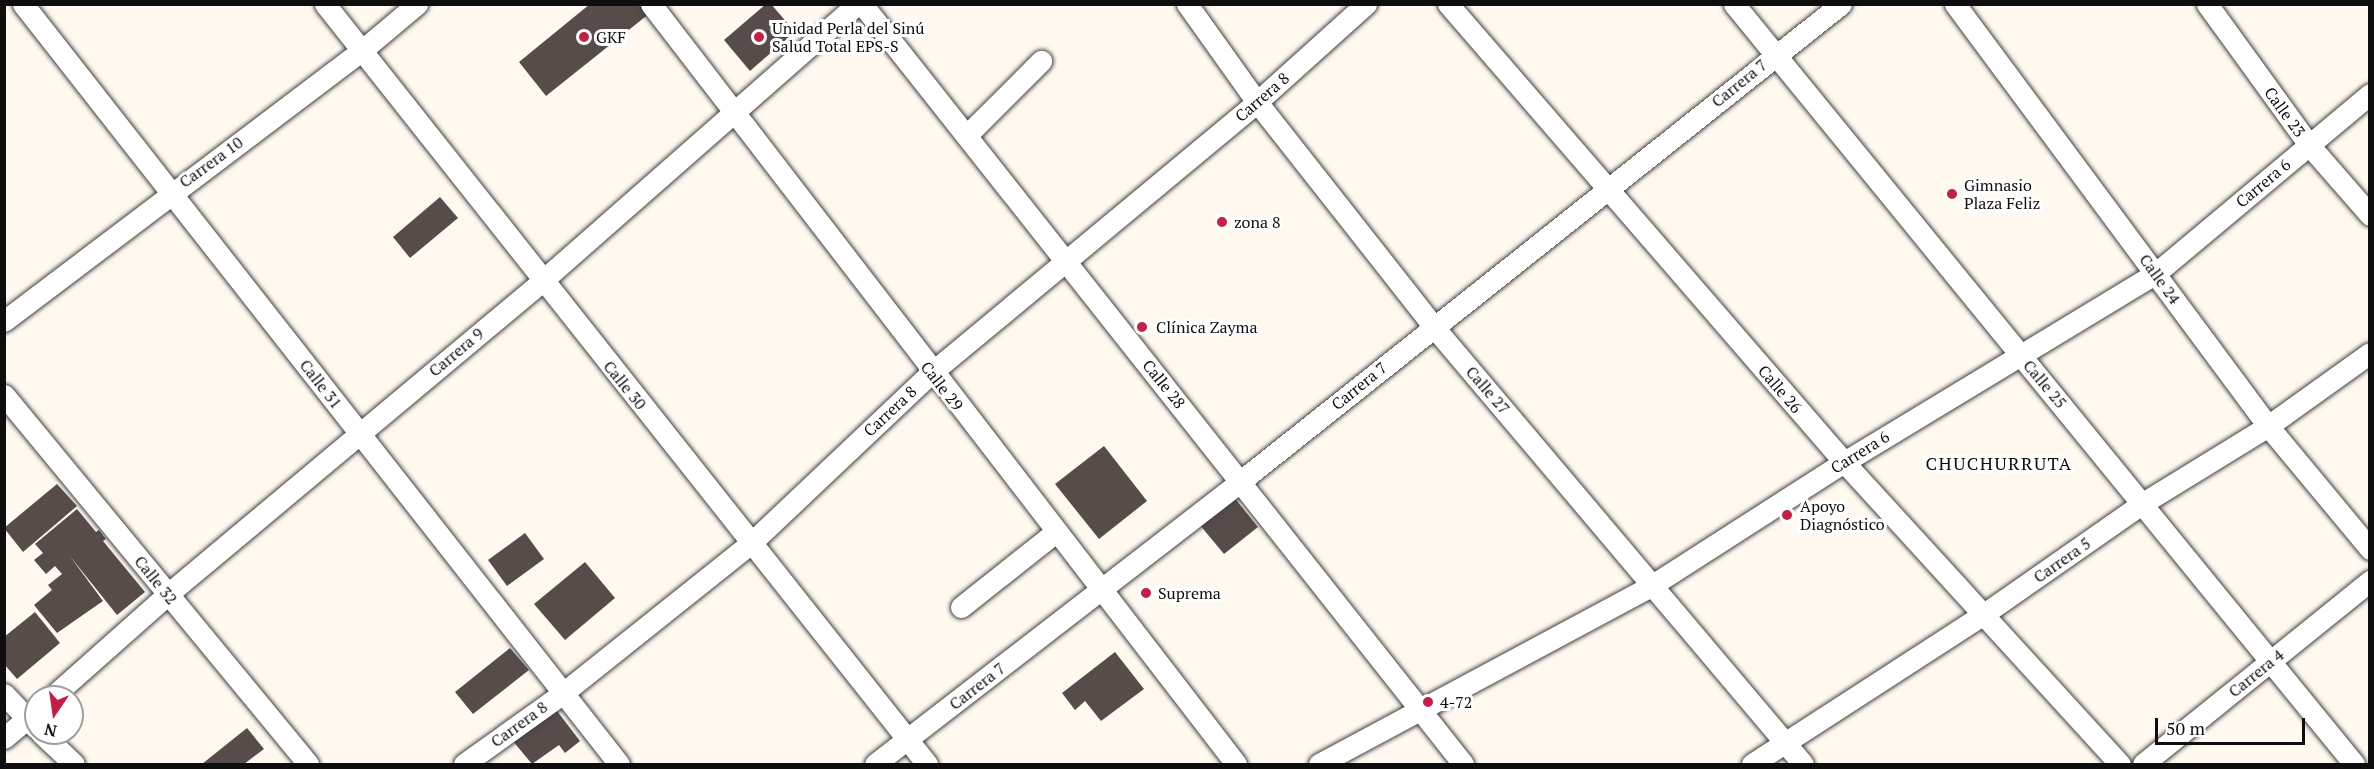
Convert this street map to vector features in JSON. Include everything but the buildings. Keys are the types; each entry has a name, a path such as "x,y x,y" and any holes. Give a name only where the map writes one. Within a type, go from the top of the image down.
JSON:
{"street":[{"name":"Calle 31","path":"23,4 619,765"},
{"name":"Calle 30","path":"325,4 360,52 927,765"},
{"name":"Carrera 10","path":"4,321 170,192 360,52 417,4"},
{"name":"Calle 29","path":"651,4 734,110 931,372 1101,587 1236,765"},
{"name":"Carrera 9","path":"66,685 168,594 542,280 857,4"},
{"name":"Calle 28","path":"862,4 1065,262 1242,480 1463,765"},
{"name":"Calle 27","path":"1187,4 1257,102 1433,326 1654,584 1803,765"},
{"name":"Carrera 8","path":"464,765 562,693 751,543 931,372 1257,102 1366,4"},
{"name":"Calle 26","path":"1448,4 1606,190 1844,462 1981,616 2120,765"},
{"name":"Calle 25","path":"1734,4 2143,503 2354,765"},
{"name":"Carrera 7","path":"875,765 1101,587 1242,480 1840,4"},
{"name":"Calle 24","path":"1955,4 2268,426 2370,549"},
{"name":"Calle 23","path":"2207,4 2309,145 2370,215"},
{"path":"967,135 1041,61"},
{"name":"Carrera 6","path":"1319,765 1654,584 2019,353 2156,273 2370,94"},
{"name":"Carrera 5","path":"1752,765 1784,742 1981,616 2143,503 2268,426 2370,352"},
{"name":"Calle 32","path":"4,395 308,765"},
{"path":"961,607 1057,531"},
{"name":"Carrera 4","path":"2143,765 2370,581"},
{"path":"4,694 24,713"},
{"path":"4,738 24,728"},
{"path":"55,745 74,765"}],"place":[{"name":"GKF","path":"584,37"},
{"name":"Unidad Perla del Sinú Salud Total EPS-S","path":"759,37"},
{"name":"Gimnasio Plaza Feliz","path":"1952,194"},
{"name":"zona 8","path":"1222,222"},
{"name":"Clínica Zayma","path":"1142,327"},
{"name":"Apoyo Diagnóstico","path":"1787,515"},
{"name":"Suprema","path":"1146,593"},
{"name":"4-72","path":"1428,702"}],"district":[{"name":"CHUCHURRUTA","path":"1999,463"}]}
